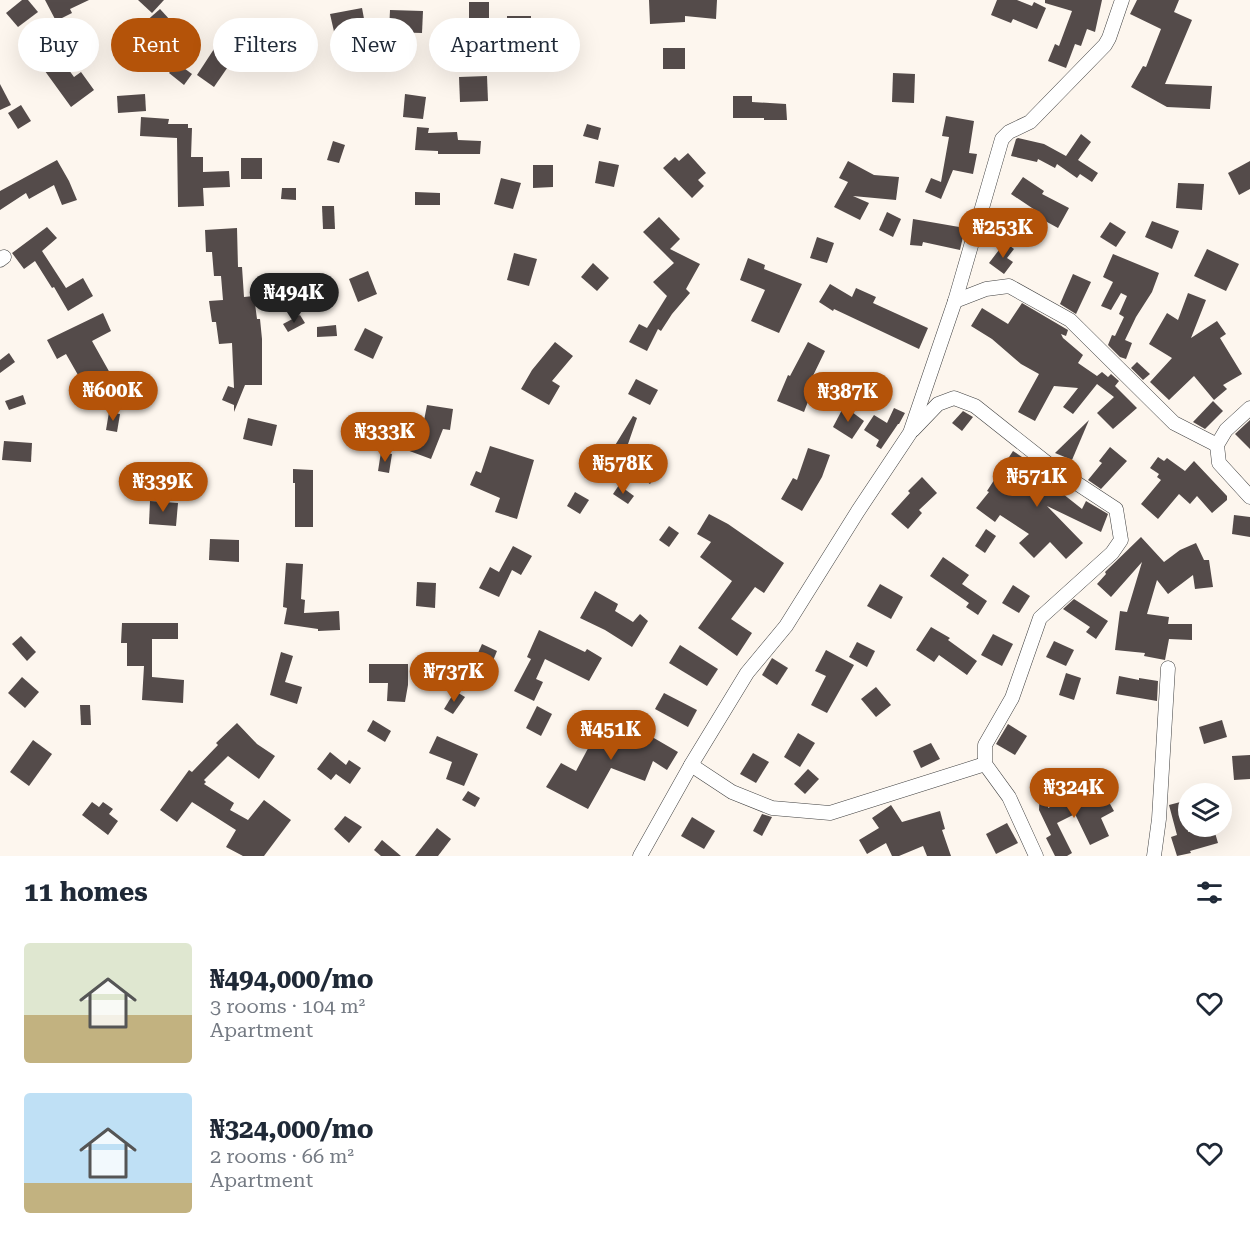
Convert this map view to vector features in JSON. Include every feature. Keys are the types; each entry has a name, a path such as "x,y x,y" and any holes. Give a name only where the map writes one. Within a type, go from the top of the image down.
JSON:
{"street":[{"path":"910,433 955,301 1002,139 1009,132 1030,122 1105,45 1122,0"},
{"path":"955,301 986,289 1009,286 1070,320 1174,423 1217,445"},
{"path":"640,856 691,765 747,673 786,626 910,433 938,404 954,398 975,406 1052,467 1116,509 1121,540 1112,553 1040,618 1012,698 985,744 986,764 1009,797 1036,856"},
{"path":"1250,408 1226,430 1217,445 1219,463 1250,497"},
{"path":"1154,856 1159,819 1168,668"},
{"path":"691,765 732,792 772,808 830,813 986,764"}],"building":[{"path":"22,0 28,0 38,12 30,18 18,18 18,27 6,13"},
{"path":"45,0 89,0 70,9 72,13 62,18 54,18"},
{"path":"138,0 164,0 152,13"},
{"path":"649,0 717,0 716,19 685,16 685,22 650,24"},
{"path":"997,0 1017,0 1032,6 1034,2 1046,8 1037,29 1013,19 1011,23 991,15"},
{"path":"1045,0 1102,0 1095,32 1087,29 1081,46 1075,44 1066,68 1048,61 1055,44 1059,46 1072,11 1045,3"},
{"path":"1137,0 1179,0 1174,12 1192,20 1165,84 1212,86 1210,109 1167,107 1131,87 1143,66 1146,67 1161,29 1130,14"},
{"path":"469,2 489,2 489,18 469,18"},
{"path":"362,8 364,18 331,18 330,14"},
{"path":"160,9 168,18 150,18"},
{"path":"390,10 423,11 422,33 417,33 417,18 390,18"},
{"path":"507,16 531,16 531,18 507,18"},
{"path":"663,48 685,48 685,69 663,69"},
{"path":"213,51 213,72 224,72 214,87 197,75"},
{"path":"46,72 70,72 74,77 81,72 94,90 71,107"},
{"path":"189,72 192,74 184,85 169,73"},
{"path":"893,73 915,74 914,103 892,102"},
{"path":"487,76 488,101 460,102 459,77"},
{"path":"0,84 11,105 0,110"},
{"path":"145,94 146,111 118,113 117,96"},
{"path":"405,94 426,97 423,119 403,117"},
{"path":"733,96 752,96 752,102 786,104 787,120 733,118"},
{"path":"21,105 31,121 18,129 8,113"},
{"path":"946,116 974,121 969,153 977,154 973,174 953,170 941,199 925,192 931,178 941,182 949,137 942,136"},
{"path":"141,117 169,119 168,124 188,124 188,128 192,128 191,157 203,157 203,172 229,171 230,187 203,188 204,206 178,207 177,138 140,136"},
{"path":"587,124 601,128 598,140 583,136"},
{"path":"417,127 429,128 428,133 457,132 458,140 481,141 480,154 438,154 438,151 415,150"},
{"path":"1081,134 1091,142 1078,160 1098,173 1092,182 1080,174 1077,178 1057,164 1055,168 1038,159 1037,162 1011,156 1018,138 1044,144 1066,156"},
{"path":"333,141 345,145 339,163 327,160"},
{"path":"688,153 706,173 698,180 704,186 692,198 663,168 675,157 679,161"},
{"path":"241,158 262,158 262,179 241,179"},
{"path":"57,160 77,200 62,205 54,185 29,199 26,193 0,210 0,191"},
{"path":"599,161 619,165 614,187 595,183"},
{"path":"848,161 874,175 899,177 896,200 853,196 869,203 860,220 834,207 848,182 839,178"},
{"path":"1250,161 1250,189 1239,195 1228,173"},
{"path":"533,165 553,165 553,187 533,188"},
{"path":"1023,177 1044,191 1042,194 1069,208 1058,228 1036,216 1038,212 1011,194"},
{"path":"501,178 521,183 513,209 494,204"},
{"path":"1178,183 1204,184 1202,210 1176,208"},
{"path":"282,188 296,188 296,200 281,199"},
{"path":"415,192 440,193 440,205 415,205"},
{"path":"322,206 334,206 335,229 323,229"},
{"path":"887,212 901,219 893,237 879,230"},
{"path":"659,217 680,239 670,249 700,264 686,289 690,293 661,331 658,329 647,351 629,342 639,324 647,328 667,296 653,282 674,263 643,232"},
{"path":"913,219 965,228 960,250 923,242 922,246 910,245"},
{"path":"1152,221 1179,231 1172,249 1145,237"},
{"path":"1110,222 1126,232 1116,247 1100,237"},
{"path":"47,227 57,238 42,251 66,288 83,278 93,296 68,311 35,261 24,269 12,253"},
{"path":"237,228 238,267 242,267 244,297 254,296 257,319 260,319 262,385 245,385 234,412 234,405 222,400 228,386 234,388 232,343 219,344 216,322 212,322 209,301 223,300 221,276 214,276 212,252 206,252 205,230"},
{"path":"817,237 834,243 827,263 810,258"},
{"path":"1005,242 1014,249 1007,258 1013,262 1004,274 989,263"},
{"path":"1207,249 1239,264 1226,291 1194,276"},
{"path":"514,253 537,259 529,286 507,280"},
{"path":"1113,254 1159,273 1152,292 1125,340 1132,343 1126,359 1120,357 1108,345 1124,317 1119,314 1127,296 1121,293 1111,310 1101,306 1113,282 1103,277"},
{"path":"748,258 765,265 764,269 802,284 779,333 751,321 765,290 740,280"},
{"path":"593,263 609,278 597,291 581,277"},
{"path":"368,271 377,294 358,302 349,279"},
{"path":"1073,274 1091,282 1076,314 1060,304"},
{"path":"830,284 852,297 856,288 876,297 873,303 928,328 919,349 834,309 833,311 819,302"},
{"path":"1188,293 1206,300 1191,338 1217,321 1226,334 1220,338 1242,374 1223,385 1227,389 1214,400 1194,376 1169,400 1150,382 1172,358 1149,344 1167,313 1178,320"},
{"path":"1022,303 1068,330 1066,336 1061,334 1083,355 1078,363 1097,376 1102,372 1108,377 1111,374 1119,381 1115,386 1137,408 1113,429 1097,413 1114,397 1097,384 1073,414 1063,407 1078,388 1054,386 1035,421 1018,412 1039,374 1021,364 992,339 971,326 982,308 1008,324"},
{"path":"103,313 111,331 92,341 115,382 121,380 124,390 106,396 98,373 82,382 66,354 57,359 47,340"},
{"path":"300,315 305,323 288,332 283,324"},
{"path":"336,325 337,336 317,337 317,327"},
{"path":"365,328 383,337 373,359 354,350"},
{"path":"555,342 573,356 552,381 560,386 549,405 521,389 532,370"},
{"path":"808,342 825,351 809,384 814,386 804,412 777,401 788,375 790,376"},
{"path":"9,353 15,362 0,373 0,360"},
{"path":"1137,362 1150,374 1143,380 1131,368"},
{"path":"636,379 658,390 650,405 628,394"},
{"path":"23,395 26,404 9,410 5,401"},
{"path":"1213,401 1223,411 1205,429 1193,422"},
{"path":"427,405 453,409 450,430 443,429 431,459 404,449 411,432 421,436"},
{"path":"844,406 864,421 852,439 833,427"},
{"path":"894,408 905,413 881,449 876,446 879,440 864,430 874,415 887,423"},
{"path":"963,411 973,417 962,431 952,423"},
{"path":"109,412 120,414 117,432 106,430"},
{"path":"633,416 637,418 628,444 633,447 620,468 606,460"},
{"path":"248,418 277,425 272,446 243,439"},
{"path":"1089,420 1072,460 1055,453"},
{"path":"1250,420 1250,449 1235,434"},
{"path":"4,441 32,443 31,462 2,460"},
{"path":"490,446 534,460 517,519 495,512 500,498 470,485 476,471 481,473"},
{"path":"1110,447 1127,461 1101,489 1088,480 1102,463 1099,461"},
{"path":"808,448 830,455 822,477 802,511 781,499 793,478 797,480"},
{"path":"1013,451 1028,461 1025,465 1054,484 1053,486 1082,509 1086,501 1108,514 1101,532 1047,506 1083,543 1066,559 1050,542 1034,558 1019,543 1029,534 1000,515 995,522 976,508 989,492 987,491"},
{"path":"381,452 392,454 389,473 378,471"},
{"path":"1158,457 1164,461 1167,458 1185,471 1194,461 1227,496 1227,500 1212,513 1197,496 1190,504 1179,494 1158,519 1141,504 1161,480 1157,477 1159,474 1150,468"},
{"path":"647,468 656,475 650,484 640,477"},
{"path":"293,469 313,470 313,527 295,527"},
{"path":"922,477 937,493 919,510 922,513 908,529 891,514"},
{"path":"619,485 634,496 628,504 613,494"},
{"path":"575,492 589,500 580,514 567,506"},
{"path":"150,501 178,503 176,526 149,524"},
{"path":"709,514 728,524 784,563 764,593 755,587 731,619 752,633 737,656 698,628 732,581 700,557 711,542 697,534"},
{"path":"1234,515 1250,517 1250,537 1232,534"},
{"path":"669,526 679,533 669,547 659,540"},
{"path":"986,529 996,536 985,553 975,546"},
{"path":"1141,537 1164,562 1180,550 1196,543 1204,560 1209,560 1213,587 1195,589 1193,575 1168,594 1157,580 1147,614 1169,617 1168,624 1192,624 1192,640 1169,639 1165,660 1144,656 1145,653 1115,650 1120,611 1127,612 1142,562 1111,597 1097,584 1106,574 1105,572"},
{"path":"210,539 239,540 239,562 209,560"},
{"path":"513,546 532,556 521,575 512,570 499,597 479,588 490,567 499,572"},
{"path":"943,557 969,575 962,584 987,601 978,615 966,607 969,603 930,576"},
{"path":"286,563 303,564 301,599 305,600 304,613 339,611 340,630 318,631 318,629 284,624 287,608 283,607"},
{"path":"417,582 436,583 435,608 416,606"},
{"path":"880,584 903,597 891,619 867,606"},
{"path":"1013,585 1030,596 1019,613 1002,603"},
{"path":"595,591 618,604 615,611 633,622 640,614 648,621 632,647 580,618"},
{"path":"1074,599 1108,621 1096,639 1086,632 1090,627 1063,609"},
{"path":"122,623 178,623 178,639 152,639 152,677 184,680 183,703 142,700 144,666 127,666 127,643 121,643"},
{"path":"931,627 950,638 948,640 977,661 967,675 939,655 934,662 916,650"},
{"path":"539,630 585,652 587,649 602,658 589,681 545,659 536,679 543,682 534,701 514,691 531,659 527,657"},
{"path":"993,634 1013,644 1002,666 981,655"},
{"path":"21,636 36,652 27,661 12,644"},
{"path":"1054,641 1074,650 1066,666 1046,657"},
{"path":"857,642 875,651 867,667 849,657"},
{"path":"482,644 497,651 490,668 474,662"},
{"path":"680,645 718,669 707,686 669,663"},
{"path":"826,650 854,665 827,713 811,705 826,676 815,671"},
{"path":"281,652 293,656 285,682 302,687 297,704 270,695"},
{"path":"772,658 788,668 777,685 762,675"},
{"path":"369,664 408,664 405,702 387,701 388,683 369,683"},
{"path":"1066,673 1081,678 1074,700 1059,695"},
{"path":"1119,676 1158,681 1157,701 1116,694"},
{"path":"22,677 39,692 25,708 8,693"},
{"path":"876,687 891,705 876,717 861,699"},
{"path":"455,691 465,697 453,714 444,709"},
{"path":"664,693 697,710 688,727 655,709"},
{"path":"80,705 90,705 91,725 81,725"},
{"path":"537,706 552,714 541,736 526,728"},
{"path":"610,714 615,718 617,715 678,752 667,770 653,761 645,781 611,768 588,809 546,787 561,763 576,771"},
{"path":"373,720 391,731 385,742 367,731"},
{"path":"1222,720 1227,737 1204,744 1199,727"},
{"path":"237,723 257,744 275,756 259,779 228,756 204,780 206,782 204,784 234,803 230,810 248,820 264,800 291,820 264,856 243,856 226,847 236,830 192,802 177,822 160,810 189,770 192,772 218,745 216,743"},
{"path":"1008,724 1027,736 1015,755 996,744"},
{"path":"798,733 815,743 800,767 784,757"},
{"path":"437,736 478,754 464,786 446,779 452,762 429,753"},
{"path":"33,740 52,754 29,786 10,772"},
{"path":"931,743 940,759 921,768 913,751"},
{"path":"330,752 346,765 349,760 361,768 350,784 336,774 331,780 317,769"},
{"path":"753,753 769,762 756,783 740,774"},
{"path":"1250,755 1250,779 1234,780 1232,756"},
{"path":"808,769 819,779 805,794 794,784"},
{"path":"1040,788 1049,788 1048,808 1086,790 1092,801 1105,795 1114,811 1101,818 1109,836 1090,845 1075,814 1057,823 1072,853 1067,856 1055,856 1046,838 1051,835 1039,810"},
{"path":"468,791 480,798 475,807 462,800"},
{"path":"92,802 99,807 103,802 113,809 109,814 118,821 108,835 82,815"},
{"path":"1178,803 1178,837 1216,837 1218,843 1177,856 1171,837 1177,835 1169,805"},
{"path":"891,805 902,822 940,811 945,829 942,830 951,856 927,856 923,846 899,856 892,856 886,843 867,854 859,840 879,828 872,818"},
{"path":"762,814 772,817 762,836 753,831"},
{"path":"345,816 362,827 349,843 334,829"},
{"path":"692,817 715,831 704,849 681,836"},
{"path":"1007,823 1018,843 996,854 986,834"},
{"path":"437,828 451,839 438,856 415,856"},
{"path":"382,840 401,856 381,856 374,850"}]}
